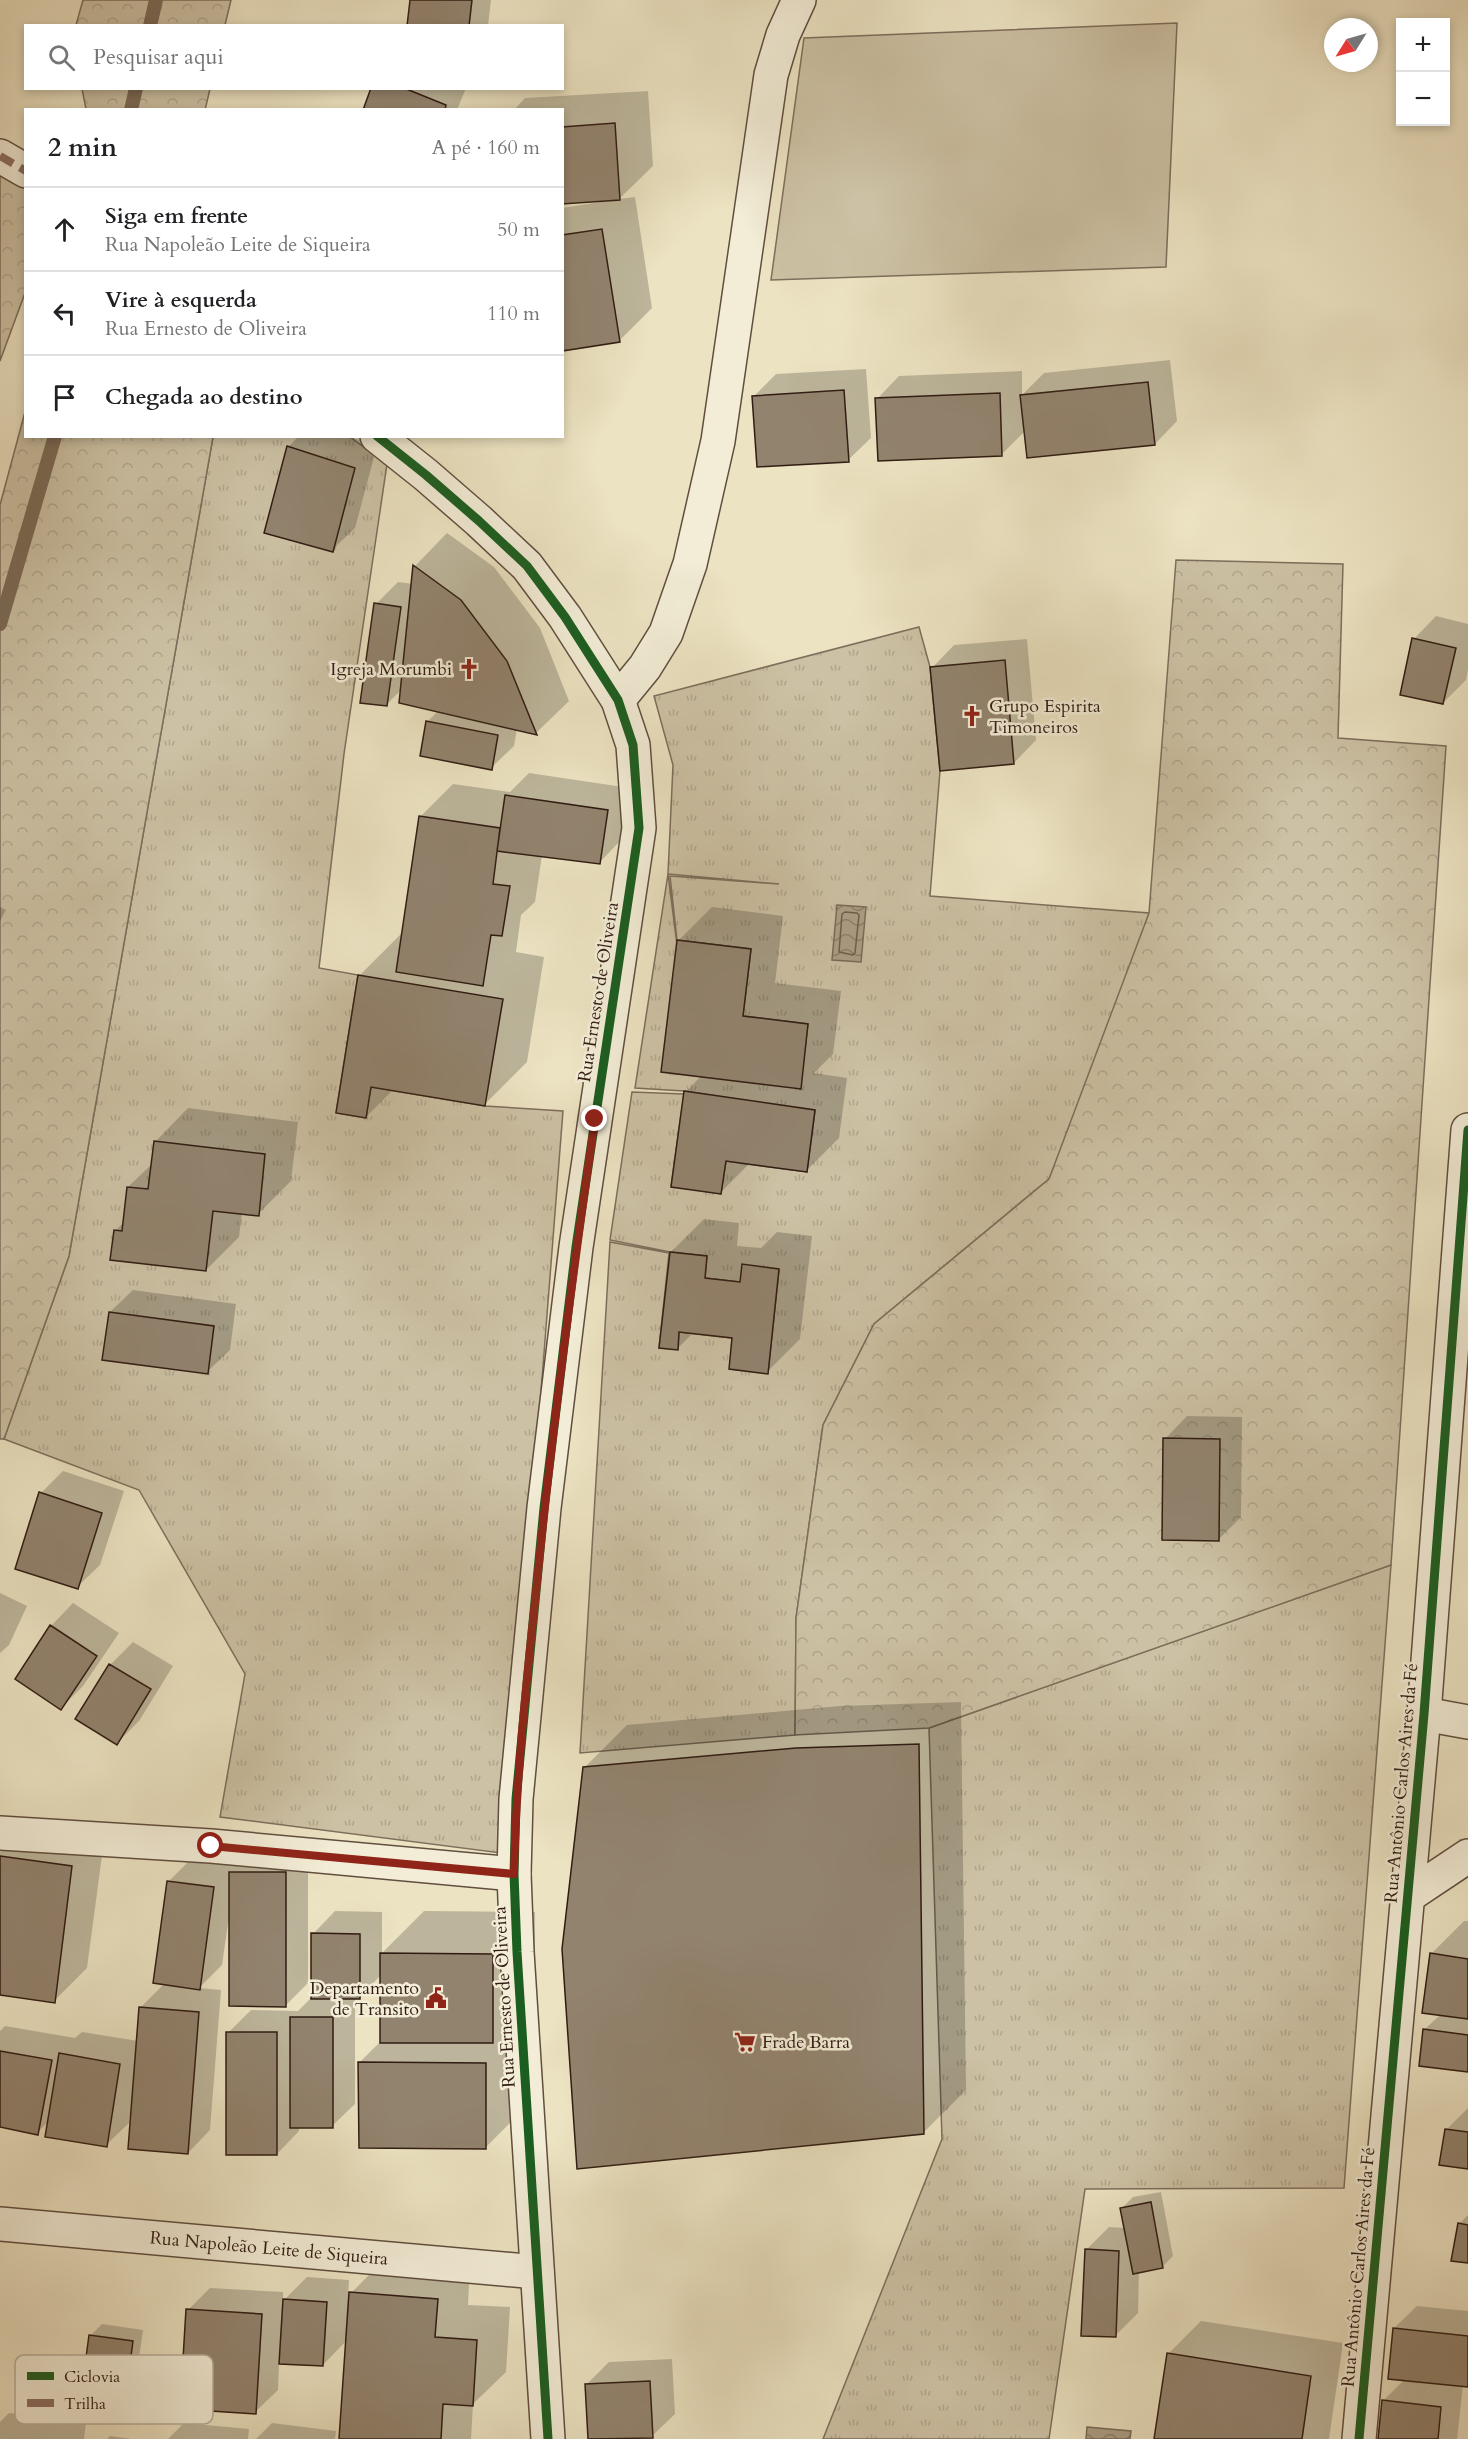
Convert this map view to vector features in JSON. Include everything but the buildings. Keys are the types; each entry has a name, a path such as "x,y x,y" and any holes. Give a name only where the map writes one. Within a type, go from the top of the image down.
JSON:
{"street":[{"path":"618,700 645,667 666,633 690,564 718,441 771,75 783,35 799,0"},
{"path":"0,156 24,170"},
{"name":"Rua Ernesto de Oliveira","path":"380,438 480,521 527,566 565,617 618,700 633,745 639,828 576,1247 545,1496 516,1799 514,1874 548,2439"},
{"name":"Rua Antônio Carlos Aires da Fé","path":"1359,2439 1424,1714 1468,1130"},
{"path":"1424,1714 1468,1722"},
{"path":"0,1833 211,1846 514,1874"},
{"path":"1408,1896 1468,1856"},
{"name":"Rua Napoleão Leite de Siqueira","path":"0,2224 537,2272"}],"green space":[{"path":"83,0 231,0 225,24 76,24"},
{"path":"1177,23 1166,267 771,280 804,38"},
{"path":"82,90 210,90 205,108 86,108"},
{"path":"0,169 24,182 24,296 0,361"},
{"path":"24,416 24,438 213,438 69,1256 4,1439 0,1439 0,505"},
{"path":"213,438 351,438 387,464 344,754 319,968 358,975 336,1113 366,1118 371,1087 485,1106 563,1111 531,1519 501,1853 220,1817 245,1674 139,1490 4,1439 69,1256"},
{"path":"1176,560 1343,564 1338,738 1446,746 1391,1565 929,1728 795,1735 796,1618 823,1425 874,1324 1049,1179 1149,913"},
{"path":"919,627 930,667 940,771 930,896 1149,913 1121,1009 1049,1179 874,1324 823,1425 796,1618 795,1735 580,1753 610,1242 669,1253 659,1348 678,1349 679,1332 732,1338 730,1369 768,1373 779,1270 740,1282 705,1278 707,1256 670,1252 610,1240 632,1092 684,1094 671,1186 721,1194 726,1161 807,1172 815,1111 684,1091 635,1088 668,874 673,765 654,696","holes":["668,874 779,884 670,876 677,940 751,949 743,1016 808,1024 800,1089 677,945"]},
{"path":"1391,1565 1344,2188 1085,2189 1049,2439 823,2439 942,2139 929,1728"}],"water":[{"path":"837,905 866,907 861,962 832,960"},
{"path":"1087,2427 1131,2431 1130,2439 1086,2439"}],"waterway":[{"path":"150,24 156,0"},
{"path":"131,108 136,90"},
{"path":"0,624 54,438"}],"marked path":[{"path":"0,156 24,170"}],"cycle path":[{"path":"380,438 426,475 527,566 565,617 618,700 633,745 639,828 576,1247 544,1508 516,1799 514,1874 517,1952 548,2439"},
{"path":"1359,2439 1424,1714 1468,1130"}],"place":[{"name":"Igreja Morumbi","path":"469,669"},
{"name":"Grupo Espirita Timoneiros","path":"972,716"},
{"name":"Departamento de Transito","path":"436,1998"},
{"name":"Frade Barra","path":"745,2042"}],"route":[{"path":"211,1846 514,1874 516,1799 544,1508 576,1247 595,1119"}]}
